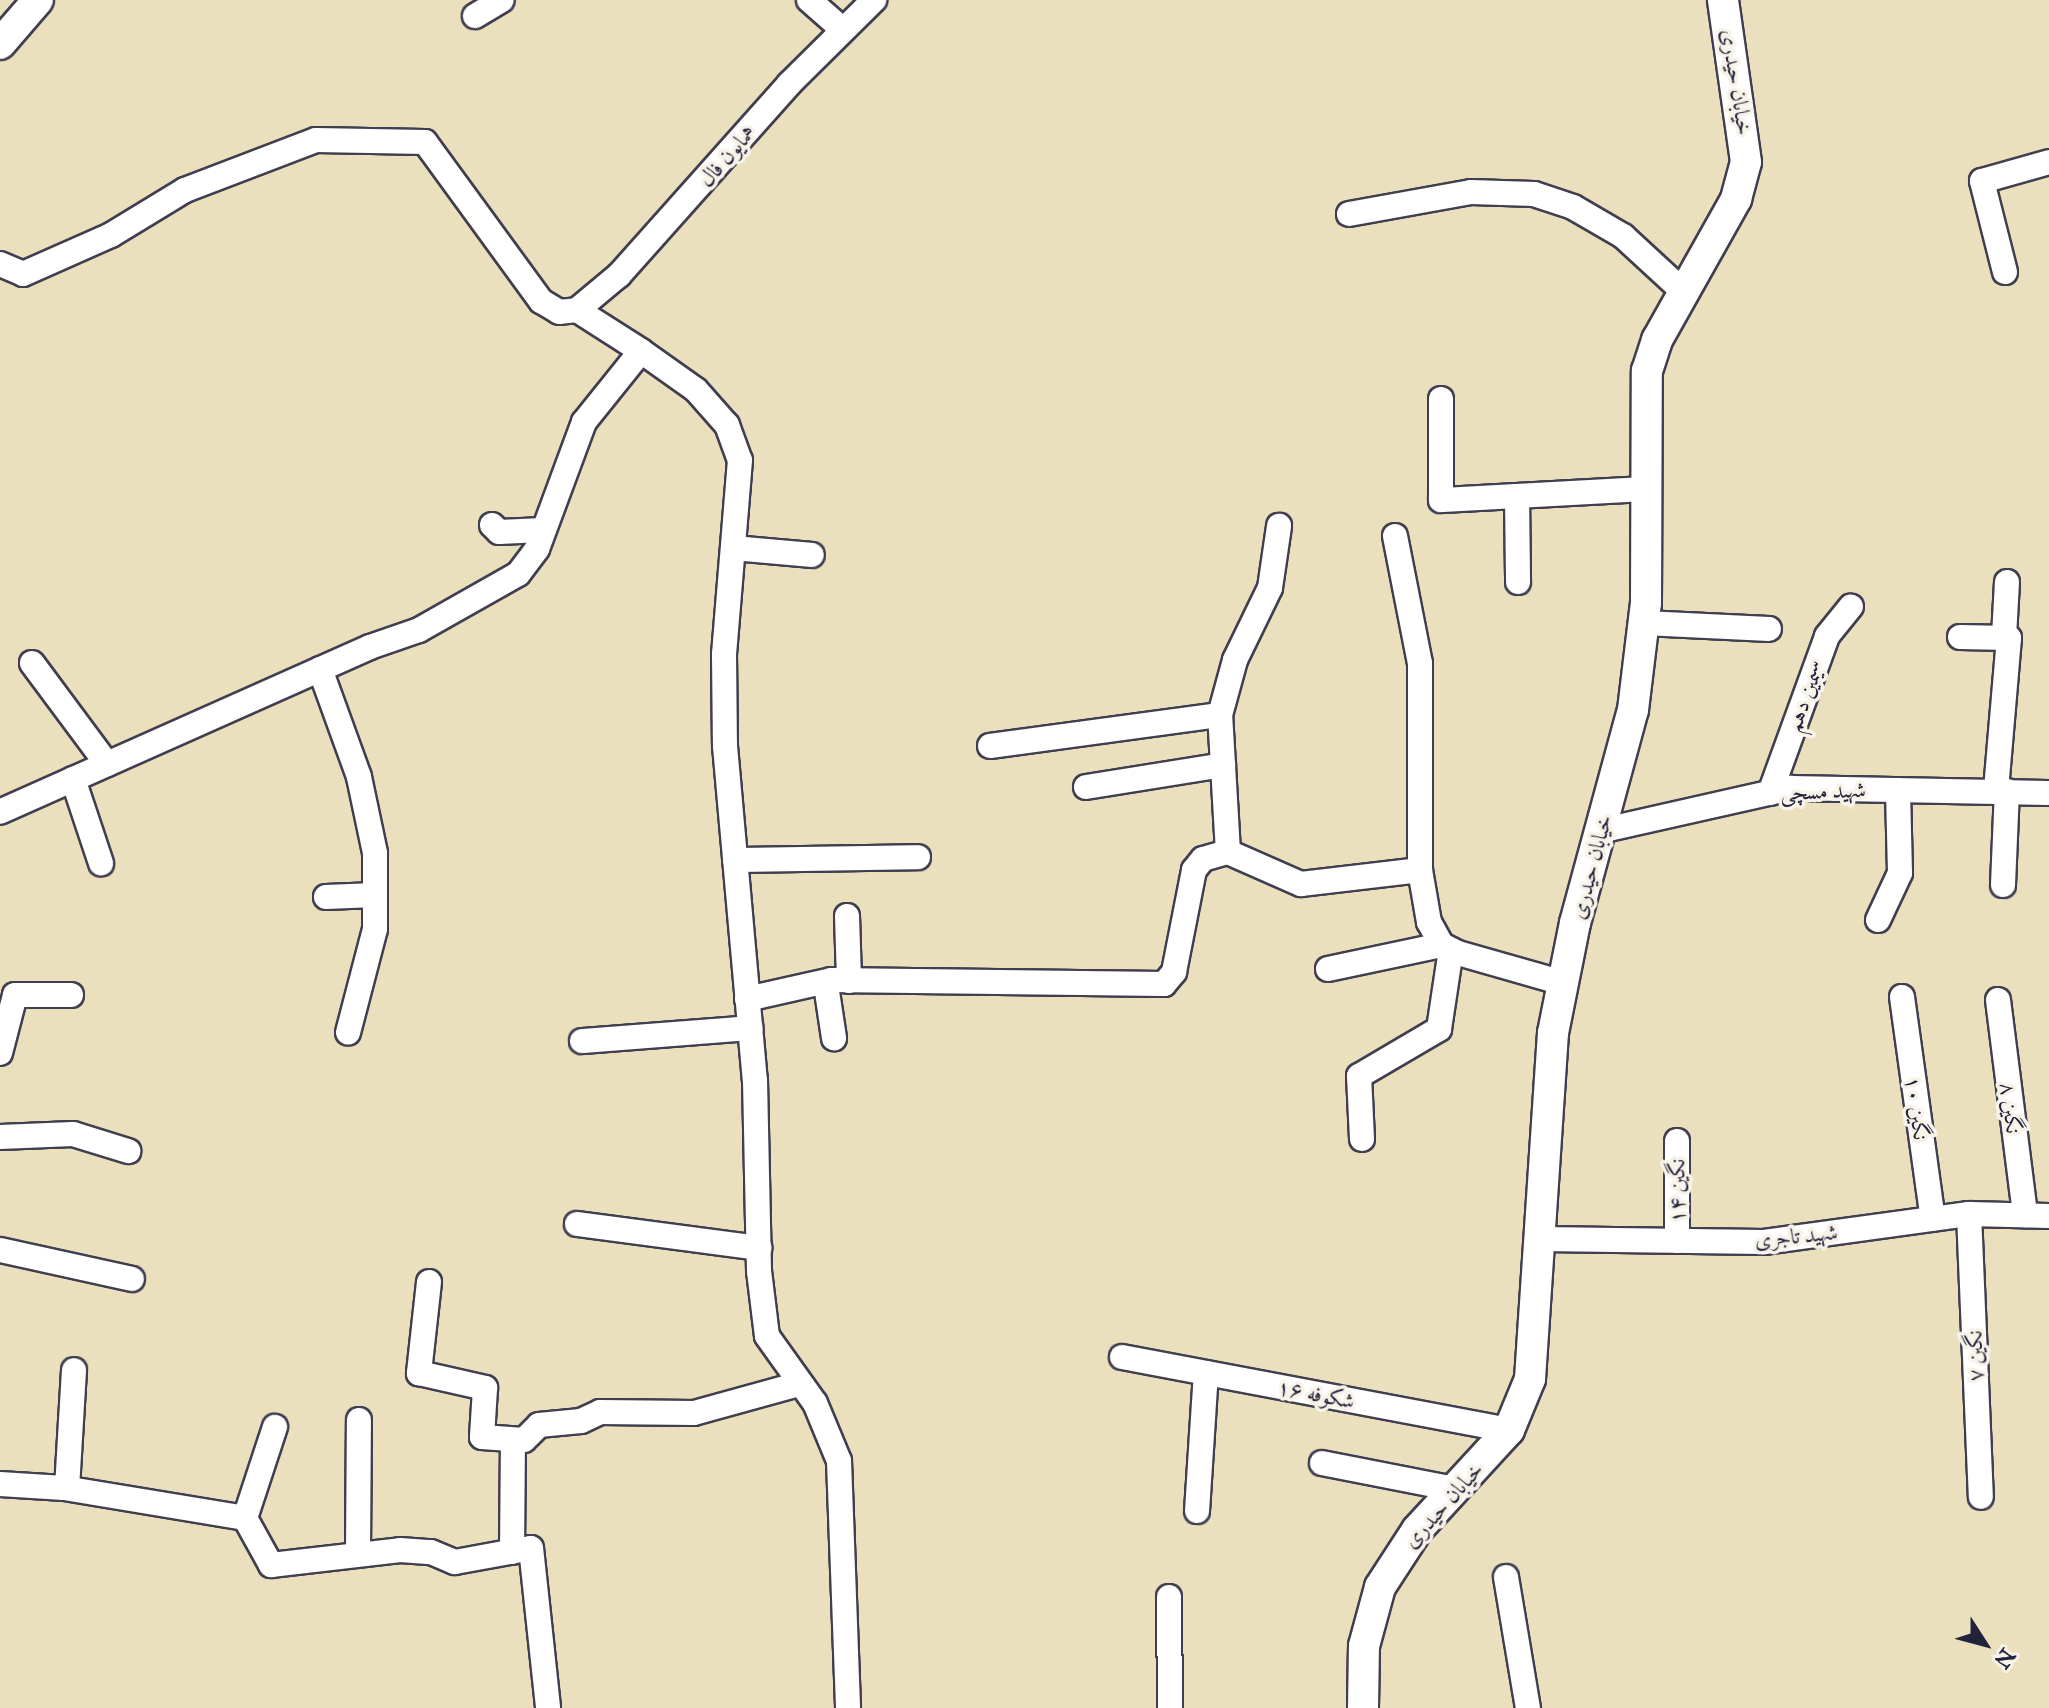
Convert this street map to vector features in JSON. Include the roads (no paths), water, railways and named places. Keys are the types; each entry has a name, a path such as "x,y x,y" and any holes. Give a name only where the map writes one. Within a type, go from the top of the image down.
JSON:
{"street":[{"path":"0,44 38,0"},
{"path":"475,16 502,0"},
{"path":"809,0 842,29"},
{"name":"همایون فال","path":"577,310 668,223 842,29 874,0"},
{"name":"خیابان حیدری","path":"1363,1708 1364,1646 1380,1587 1417,1530 1509,1430 1523,1403 1534,1355 1553,1033 1600,831 1633,710 1644,623 1647,371 1657,340 1736,199 1746,162 1723,0"},
{"path":"0,264 23,274 111,235 185,190 316,140 425,142 541,301 559,312 577,310 641,351 696,390 727,425 740,460 724,654 735,860 751,1028 759,1248 767,1336 815,1403 839,1461 848,1708"},
{"path":"2005,272 1982,181 2049,162"},
{"path":"1349,214 1471,192 1534,194 1573,207 1623,236 1684,292"},
{"path":"0,812 320,669 419,630 495,590 518,574 543,530 584,422 641,351"},
{"path":"1441,399 1441,500 1647,489"},
{"path":"1517,496 1518,582"},
{"path":"492,525 508,533 527,527 543,530"},
{"path":"1228,852 1220,715 1235,660 1270,588 1279,526"},
{"path":"1362,1139 1359,1076 1439,1029 1446,947 1425,908 1420,870 1420,663 1395,536"},
{"path":"734,548 812,555"},
{"path":"2004,637 2007,582"},
{"name":"سیمین دهم","path":"1770,793 1827,636 1851,606"},
{"path":"1644,623 1769,629"},
{"path":"1960,637 2009,638 2002,791 2003,885"},
{"path":"32,663 107,764"},
{"path":"320,669 359,777 375,853 375,929 348,1033"},
{"path":"990,746 1220,715"},
{"path":"1086,787 1223,765"},
{"path":"73,779 101,863"},
{"name":"شهید مسچی","path":"1600,831 1791,788 2049,793"},
{"path":"1878,920 1900,873 1898,790"},
{"path":"747,999 788,987 838,983 1164,984 1174,972 1194,870 1203,859 1228,852 1301,884 1420,870"},
{"path":"735,860 918,857"},
{"path":"326,897 375,895"},
{"path":"834,1038 847,916"},
{"path":"1328,969 1446,947 1563,983"},
{"path":"0,1053 15,995 71,995"},
{"name":"نگین ۱۰","path":"1902,997 1933,1219"},
{"name":"نگین ۸","path":"1998,1000 2037,1216"},
{"path":"582,1041 751,1028"},
{"path":"0,1137 73,1134 128,1151"},
{"name":"نگین ۱۴","path":"1677,1141 1677,1241"},
{"name":"شهید تاجری","path":"1541,1239 1764,1242 1969,1214 2037,1216"},
{"name":"نگین ۷","path":"1969,1214 1981,1497"},
{"path":"577,1224 759,1248"},
{"path":"0,1250 132,1279"},
{"path":"429,1282 419,1373 485,1388 482,1437 524,1440 539,1425 581,1421 600,1412 694,1413 799,1384"},
{"name":"شکوفه ۱۶","path":"1122,1357 1509,1430"},
{"path":"67,1488 74,1370"},
{"path":"1197,1511 1206,1373"},
{"path":"358,1553 359,1420"},
{"path":"275,1427 245,1518 271,1565 358,1553 431,1552 455,1562 531,1548 548,1708"},
{"path":"512,1552 513,1441"},
{"path":"1322,1463 1455,1489"},
{"path":"0,1484 67,1488 245,1518"},
{"path":"1506,1577 1528,1708"},
{"path":"1169,1597 1170,1708"}]}
